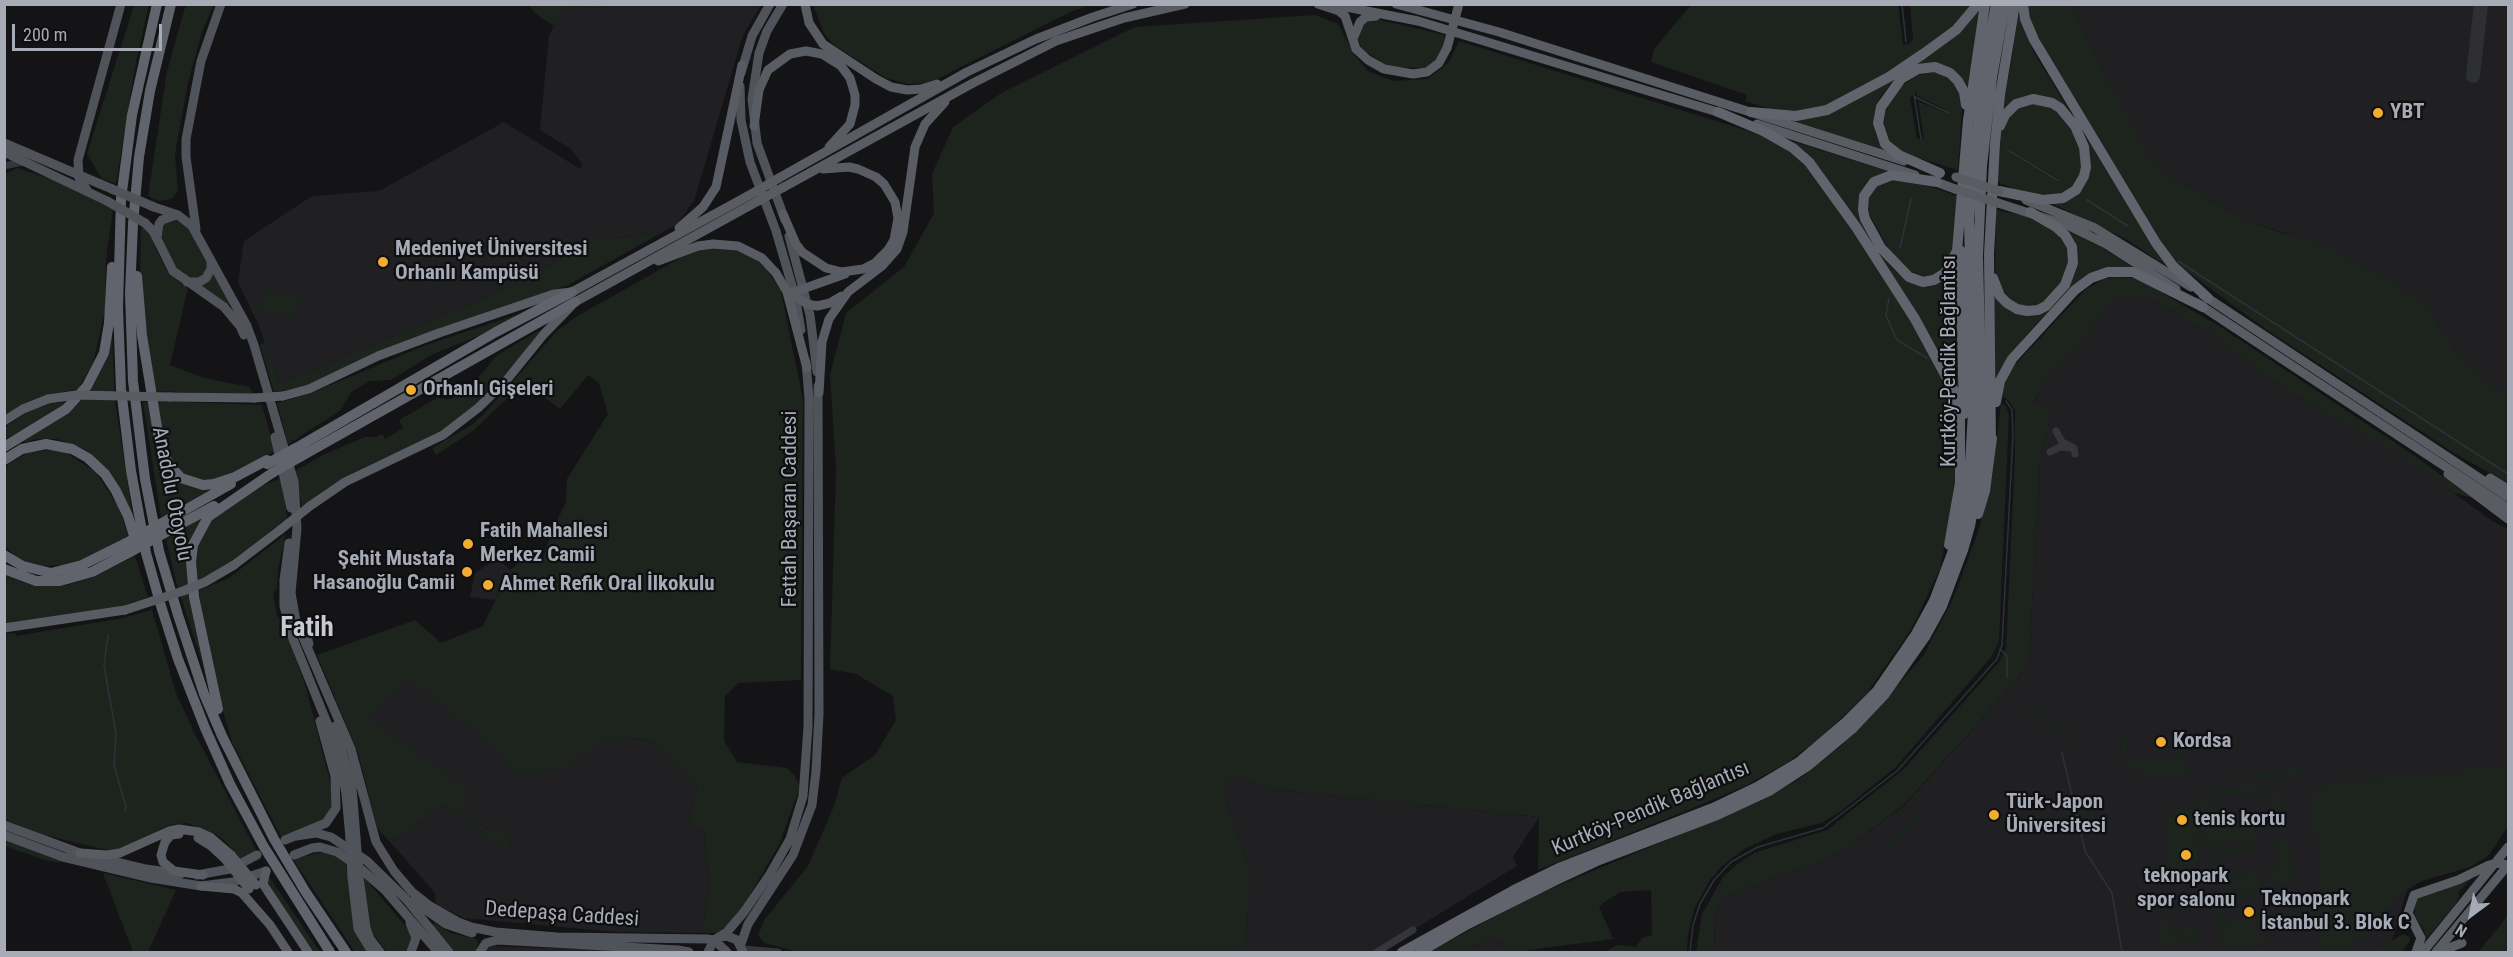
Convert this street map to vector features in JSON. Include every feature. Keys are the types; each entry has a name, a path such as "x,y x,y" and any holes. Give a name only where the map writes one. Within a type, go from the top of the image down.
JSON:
{"highway":[{"name":"Anadolu Otoyolu","path":"157,4 132,115 121,199 118,308 121,389 129,459 146,553 178,659 205,728 244,810 293,896 330,952"},
{"name":"Anadolu Otoyolu","path":"171,4 150,91 139,157 130,293 133,381 138,437 152,517 162,562 190,653 204,694 241,778 305,891 346,952"},
{"path":"805,4 809,23 823,44 891,87 907,90 921,89 966,72 1036,39 1093,16 1133,4"},
{"path":"4,628 125,610 205,582 234,565 345,482 443,435 478,408 505,382 574,297 664,242 782,183 814,170 973,83 1056,41 1124,18 1185,4"},
{"path":"1317,4 1335,9 1345,16 1350,24 1356,49 1368,60 1384,69 1403,73 1421,73 1432,69 1443,59 1459,4"},
{"path":"1331,4 1418,21 1938,177"},
{"path":"1396,4 1464,21"},
{"path":"1413,4 1751,112 1938,177"},
{"path":"1751,112 1796,116 1827,110 1879,82 1923,54 1956,30 1978,4"},
{"path":"1946,572 1965,435 1960,227 1968,120 1986,4"},
{"name":"Kurtköy-Pendik Bağlantısı","path":"1402,952 1514,890 1570,864 1713,808 1757,787 1799,762 1846,722 1876,691 1916,634 1946,572 1957,540 1972,454 1969,220 1982,78 1996,4"},
{"name":"Kurtköy-Pendik Bağlantısı","path":"1420,952 1466,925 1554,880 1599,860 1717,815 1769,791 1809,765 1852,729 1885,694 1906,666 1942,606 1963,550 1979,476 1982,426 1978,256 1982,166 1992,78 2005,4"},
{"path":"1991,446 1989,254 2000,95 2015,4"},
{"path":"2023,4 2025,19 2034,40 2156,243 2173,266 2206,302"},
{"path":"1353,41 1358,25 1366,17 1418,21"},
{"path":"754,126 759,90 764,75 772,66 783,57 797,52 814,52 830,57 850,78 855,105 845,131 817,158"},
{"path":"664,242 703,207 716,187 720,177 742,65"},
{"path":"1968,120 1962,87 1950,73 1935,67 1918,69 1894,86 1884,100 1878,123 1881,138 1885,144 1956,189 2069,226 2106,244 2206,302 2420,438 2508,497"},
{"path":"782,183 817,158 966,72"},
{"path":"807,304 826,304 848,292 882,266 897,249 901,241 915,147 925,124 941,105 973,83"},
{"path":"1995,144 2000,125 2010,109 2024,100 2044,100 2060,108 2075,126 2081,137 2085,158 2084,176 2076,190 2062,198 2043,200 1998,191"},
{"path":"1718,112 1763,131 1793,148 1809,162 1863,236 1915,319 1951,384 1960,419 1960,482"},
{"path":"797,292 875,263 888,250 897,228 898,218 894,202 884,184 868,172 849,167 814,170"},
{"path":"1960,227 1953,262 1945,273 1934,280 1923,282 1910,277 1896,266 1872,234 1863,210 1864,196 1874,182 1892,175 1956,177 2095,228 2206,302 2418,450 2508,508"},
{"path":"4,421 29,406 48,399 76,395 254,398 283,396 309,389 378,356 439,333 554,294 574,297 756,196"},
{"path":"4,447 66,409 87,386 98,369 108,333 113,246 121,199"},
{"path":"1989,254 1994,283 2000,296 2007,303 2017,309 2038,310 2057,296 2071,272 2072,247 2065,235 2056,227 2030,212"},
{"path":"783,214 802,252 826,268 850,273"},
{"path":"133,224 146,364 165,459 181,478 203,485 269,466"},
{"path":"4,569 36,581 60,581 92,572 128,547 269,466 298,452 496,332 648,265 698,246 720,244 738,246 762,258 780,279 791,304 807,368"},
{"path":"1963,550 1975,527 1985,491 2000,381 2005,369 2012,358 2075,290 2091,278 2108,272 2133,272 2206,302"},
{"path":"819,393 820,359 825,331 836,307 848,292"},
{"path":"2420,438 2508,489"},
{"path":"4,460 29,446 54,444 80,453 101,470 116,491 128,516 158,620 178,659"},
{"path":"2418,450 2464,489 2508,519"},
{"path":"241,778 214,698 194,597 192,554 196,537 208,517 269,466"},
{"path":"4,555 23,566 51,573 82,565 128,547"},
{"path":"80,854 120,853 169,831 179,829 199,832 210,837 228,857 302,952"},
{"path":"203,875 174,871 163,862 161,848 171,835 182,834 199,839 228,857"},
{"path":"2423,952 2508,847"},
{"path":"2415,952 2421,938 2408,913 2414,895 2458,880 2497,863 2508,865 2438,952"},
{"path":"266,871 263,884 308,952"},
{"path":"201,886 234,889 242,892 270,925 288,952"},
{"path":"253,887 294,952"},
{"path":"2438,952 2462,943"}],"main road":[{"path":"87,190 78,174 78,160 121,4"},
{"path":"199,237 186,157 186,139 201,62 221,4"},
{"name":"Fettah Başaran Caddesi","path":"708,952 717,939 744,912 790,839 803,796 808,727 809,399 807,368 797,292 745,142 740,107 742,65 753,36 770,4"},
{"path":"742,948 748,924 793,855 812,805 819,714 819,393 816,362 807,304 797,292 783,214 762,159 754,126 752,99 756,63 767,31 783,4"},
{"path":"4,143 188,221 211,258 247,326 294,482 297,528 291,593 297,626 340,764 353,838 358,929 372,952"},
{"path":"4,152 87,190 145,223 153,231 168,265 185,282 224,307 241,328 250,352 291,502 292,521 284,580 284,606 293,639 317,686"},
{"path":"62,167 69,167 78,160"},
{"path":"158,244 156,236 159,224 166,217 178,215"},
{"path":"185,282 199,282 206,278 211,269 211,258"},
{"path":"284,606 289,619 297,626 310,627 306,632 335,776 337,800 332,817 327,823 285,840"},
{"name":"Dedepaşa Caddesi","path":"317,686 351,749 376,842 394,871 420,898 458,922 495,932 557,937 717,939 732,937 742,948"},
{"path":"4,825 80,854 163,873 203,875 230,869 257,855"},
{"path":"296,836 316,833 331,837 379,872 423,909 457,929 480,934 522,934"},
{"path":"4,835 63,857 151,878 201,886 233,882 266,871"},
{"path":"294,855 312,848 328,849 355,864 385,890 438,952"},
{"path":"379,872 406,899 449,952"},
{"path":"356,877 366,928 380,952"},
{"path":"385,890 414,931 416,945 411,952"},
{"path":"717,939 728,952"},
{"name":"Dedepaşa Caddesi","path":"480,952 486,943 498,940 689,952"}],"street":[{"path":"4,166 27,162"},
{"path":"2050,452 2065,447 2075,454 2074,448 2062,442 2056,431"},
{"path":"1377,952 1413,930"},
{"path":"742,948 778,952"}],"shaded area":[{"path":"186,4 214,5 203,29 188,83 175,154 178,190 172,199 159,201 148,196 167,71"},
{"path":"608,4 761,5 743,35 694,201 676,225 661,233 617,238 603,236 498,292 280,384 259,326 238,282 244,241 312,196 379,191 504,122 580,169 582,164 571,149 540,130 549,35 565,6 606,8"},
{"path":"813,4 1089,5 1068,13 937,79 908,84 886,78 834,45 825,35"},
{"path":"2028,4 2070,5 2146,152 2167,173 2241,219 2331,249 2423,301 2454,349 2508,399 2508,483 2454,453 2264,328 2181,267 2165,249 2036,34 2030,20"},
{"path":"134,5 149,5 136,62 116,184 102,179 87,154"},
{"path":"529,5 608,5 606,8 566,6 554,26 536,14"},
{"path":"1691,5 1898,5 1903,45 1909,44 1913,39 1910,5 1975,5 1966,18 1911,58 1844,99 1810,112 1776,111 1745,101 1747,95 1651,62 1654,49"},
{"path":"1982,5 1967,94 1943,65 1894,80 1881,96 1874,114 1875,132 1880,143 1888,151 1790,120 1810,118 1954,36"},
{"path":"2070,5 2508,5 2508,399 2454,349 2423,301 2286,233 2241,219 2167,173 2145,151"},
{"path":"2017,11 2033,51 2156,252 2168,267 2124,238 2051,203 2084,184 2082,135 2043,96 2001,115 2012,58"},
{"path":"1315,15 1338,24 1355,56 1368,71 1393,81 1428,79 1449,62 1459,41 1774,139 1811,169 1915,325 1953,399 1958,428 1954,495 1940,569 1911,630 1867,693 1825,734 1788,762 1747,785 1538,870 1539,817 1277,790 1240,778 1232,779 1223,793 1251,875 1245,941 1241,952 799,952 764,943 758,935 765,919 808,866 834,806 842,778 875,755 896,720 893,696 856,674 830,669 836,470 830,375 846,313 904,267 934,213 932,174 953,127 1003,92 1135,27"},
{"path":"1375,19 1445,35 1440,56 1432,65 1424,68 1390,67 1381,62 1362,49 1358,39 1360,28"},
{"path":"1933,72 1944,74 1961,92 1958,170 1905,154 1888,142 1882,122 1889,102 1902,86 1918,75","holes":["1916,92 1917,96 1945,109 1944,112 1918,101 1924,139 1917,139 1910,98"]},
{"path":"2039,102 2060,113 2079,141 2083,166 2075,187 2053,198 2023,192 1997,182 2001,137 2005,121 2015,109","holes":["2008,149 2060,180 2059,182"]},
{"path":"1795,142 1891,172 1860,195 1878,251 1908,282 1916,284 1956,263 1960,404 1918,320 1792,144"},
{"path":"18,168 68,185 113,209 106,259 105,311 93,363 78,389 45,395 5,416 5,174"},
{"path":"1892,178 1918,182 1957,196 1953,250 1944,269 1934,276 1923,277 1911,272 1891,253 1870,216 1867,202 1870,194 1879,184"},
{"path":"1996,210 2025,216 2059,233 2071,256 2068,272 2050,299 2028,307 2016,304 2005,297 1999,287 1995,268"},
{"path":"175,219 181,220 189,229 207,261 205,272 195,280 178,273 161,240 165,223"},
{"path":"141,226 151,232 156,250 166,268 188,288 170,365 204,378 250,387 253,395 155,391 140,281"},
{"path":"2065,230 2099,246 2136,269 2084,278 2039,321 2009,355 1995,385 1992,291 2032,314 2074,275"},
{"path":"661,233 568,285 437,329 304,387 274,392 260,345 265,342 280,384 498,292 603,236 617,238"},
{"path":"707,248 738,249 765,266 781,291 803,400 801,680 738,683 725,696 724,741 737,762 787,768 794,775 800,787 779,845 744,905 732,922 718,933 703,933 709,885 704,832 688,821 697,786 679,765 654,742 632,738 601,742 559,770 515,775 506,757 410,678 368,718 469,791 464,811 491,832 497,827 511,839 506,851 445,804 390,842 377,828 358,753 317,655 415,620 441,643 483,626 510,570 526,556 541,563 552,531 566,502 567,479 608,414 599,383 588,375 560,409 524,382 473,431 436,455 432,448 470,426 483,415 557,331 577,316 686,255"},
{"path":"213,274 234,308 199,286"},
{"path":"2133,278 2149,285 2219,326 2415,456 2473,498 2454,493 2393,452 2288,390 2263,374 2223,342 2148,296 2112,301 2073,352 2044,380 2034,402 2052,411 2040,459 2029,662 2018,679 1904,805 1848,847 1824,860 1726,896 1719,903 1714,915 1715,952 1696,952 1702,914 1723,877 1754,853 1827,830 1904,769 2000,661 2006,648 2015,455 2015,410 2002,396 2005,380 2010,370 2086,289 2104,279"},
{"path":"263,289 301,297 297,318 259,310"},
{"path":"2148,296 2223,342 2263,374 2288,390 2411,462 2492,521 2508,529 2508,826 2488,856 2470,867 2421,881 2407,890 2392,941 2399,936 2409,936 2410,941 2402,952 1715,952 1714,915 1719,903 1726,896 1824,860 1848,847 1904,806 2019,678 2029,662 2040,459 2052,411 2034,403 2044,380 2073,352 2112,300"},
{"path":"522,313 493,330 431,355 391,380 370,381 351,392 341,410 288,444 277,403 309,394 426,345"},
{"path":"540,330 541,333 476,407 439,433 335,483 302,507 295,471 327,453 365,437 376,437 382,434 385,439 403,428 399,420 437,398 451,399 478,378 497,355"},
{"path":"112,333 115,401 133,518 95,458 85,450 57,439 36,439 24,443 25,440 68,413 82,400 108,356"},
{"path":"156,401 262,405 275,451 235,473 205,482 181,475 170,461"},
{"path":"67,402 39,422 5,439 4,428 27,412 49,404"},
{"path":"143,402 150,402 170,471 215,487 161,517"},
{"path":"2001,403 2006,406 2009,416 1999,641 1992,656 1896,767 1840,812 1821,823 1776,834 1744,849 1722,866 1710,880 1694,909 1687,952 1605,952 1617,945 1636,947 1642,938 1652,935 1651,890 1620,892 1599,906 1613,939 1514,952 1491,936 1466,952 1429,952 1533,896 1762,800 1801,778 1869,719 1923,656 1953,599 1978,532 1986,502 1993,472"},
{"path":"49,450 65,452 96,472 120,509 128,536 82,560 62,565 45,566 28,562 14,555 5,546 5,469 9,463 28,453"},
{"path":"282,478 287,518 230,564 196,581 195,552 207,523 262,486"},
{"path":"207,515 192,540 208,681 177,585 166,539"},
{"path":"286,534 278,569 277,588 273,593 277,616 283,620 307,691 335,801 327,820 281,837 232,742 217,691 198,591 229,578"},
{"path":"135,556 148,597 115,608 5,624 5,576 34,586 63,586 94,577"},
{"name":"Ahmet Refik Oral İlkokulu","path":"497,558 510,570 495,600 470,597 475,573"},
{"path":"152,610 176,693 257,852 240,859 226,842 215,834 187,823 169,825 121,849 107,850 44,835 5,820 4,634 16,633 16,636 123,618"},
{"path":"410,677 506,757 613,735 654,742 679,765 697,786 688,821 704,832 709,885 703,933 616,932 464,918 436,904 435,894 431,888 390,842 445,804 506,851 511,839 491,832 464,811 367,718"},
{"path":"2032,703 2041,714 2085,746 2083,747 2026,712"},
{"path":"2125,736 2127,753 2138,761 2184,757 2185,775 2144,776 2128,767 2127,760 2122,754 2120,737"},
{"path":"2291,766 2297,766 2301,773 2297,780 2291,780 2287,776 2287,770"},
{"path":"2494,767 2508,770 2508,826 2488,856 2470,867 2421,881 2407,890 2394,901 2365,937 2357,939 2346,952 2321,952 2317,918 2324,917 2317,830 2310,830 2309,824 2314,793 2320,788 2344,782"},
{"path":"2281,770 2281,778 2206,780 2261,774"},
{"path":"1240,778 1277,790 1539,817 1513,857 1517,866 1377,952 1241,952 1245,941 1251,875 1223,793 1232,779"},
{"path":"2249,785 2265,788 2279,795 2286,810 2290,828 2273,829 2271,801 2267,801 2266,792 2213,798 2209,796 2209,790"},
{"path":"2201,789 2204,800 2224,805 2213,807 2216,829 2254,826 2256,840 2203,846 2197,790"},
{"path":"2195,808 2199,864 2169,867 2165,811"},
{"path":"1916,813 1920,819 1886,852 1884,851 1889,842"},
{"path":"5,839 62,859 60,863 42,859 5,846"},
{"path":"2289,839 2295,883 2271,884 2270,871 2278,870 2275,841"},
{"path":"2257,844 2257,850 2238,852 2237,855 2234,852 2218,853 2220,876 2261,873 2262,887 2217,890 2213,850"},
{"path":"322,852 334,855 346,862 355,931 367,952 355,952 293,859"},
{"path":"103,873 176,890 148,952 133,952"},
{"path":"364,877 412,934 408,952 387,952 372,933 367,918"},
{"path":"270,878 320,952 310,952 266,879"},
{"path":"2472,878 2458,893 2460,896 2453,907 2426,939 2424,930 2414,916 2416,900 2420,896"},
{"path":"2262,889 2262,897 2222,900 2224,923 2240,921 2240,919 2244,919 2245,922 2263,920 2263,924 2255,926 2256,937 2264,938 2265,944 2246,945 2246,949 2242,949 2241,944 2226,946 2226,952 2221,952 2216,893"},
{"path":"2508,914 2508,952 2478,952 2499,927"},
{"path":"2167,921 2170,931 2198,928 2199,940 2170,943 2168,947 2161,948 2158,926 2159,922"},
{"path":"435,923 451,933 476,939 478,942 476,952 455,952 432,925"},
{"path":"2404,934 2410,939 2402,952 2380,952 2379,949"},
{"path":"1491,936 1514,952 1466,952"},
{"path":"489,946 615,950 652,952 487,952"}],"waterway":[{"path":"1902,4 1906,42"},
{"path":"1914,94 1921,139"},
{"path":"1915,97 1949,113"},
{"path":"2008,150 2059,181"},
{"path":"1900,248 1911,199"},
{"path":"2087,200 2128,226"},
{"path":"2178,261 2508,474"},
{"path":"1889,298 1886,316 1897,340 1927,358"},
{"path":"1690,952 1693,925 1700,904 1714,880 1731,862 1758,847 1823,828 1897,771 1997,659 2002,645 2013,435 2012,410 2006,401"},
{"path":"108,635 104,665 116,734 114,765 126,807 125,812"},
{"path":"2000,649 2007,656 2007,677"},
{"path":"2062,753 2085,851 2112,893 2122,952"}],"taxiway":[{"path":"2473,76 2481,4"}],"place":[{"name":"YBT","path":"2378,113"},
{"name":"Medeniyet Üniversitesi Orhanlı Kampüsü","path":"383,262"},
{"name":"Orhanlı Gişeleri","path":"411,390"},
{"name":"Fatih Mahallesi Merkez Camii","path":"468,544"},
{"name":"Şehit Mustafa Hasanoğlu Camii","path":"467,572"},
{"name":"Ahmet Refik Oral İlkokulu","path":"488,585"},
{"name":"Kordsa","path":"2161,742"},
{"name":"Türk-Japon Üniversitesi","path":"1994,815"},
{"name":"tenis kortu","path":"2182,820"},
{"name":"teknopark spor salonu","path":"2186,855"},
{"name":"Teknopark İstanbul 3. Blok C","path":"2249,912"}],"district":[{"name":"Fatih","path":"307,629"}]}
